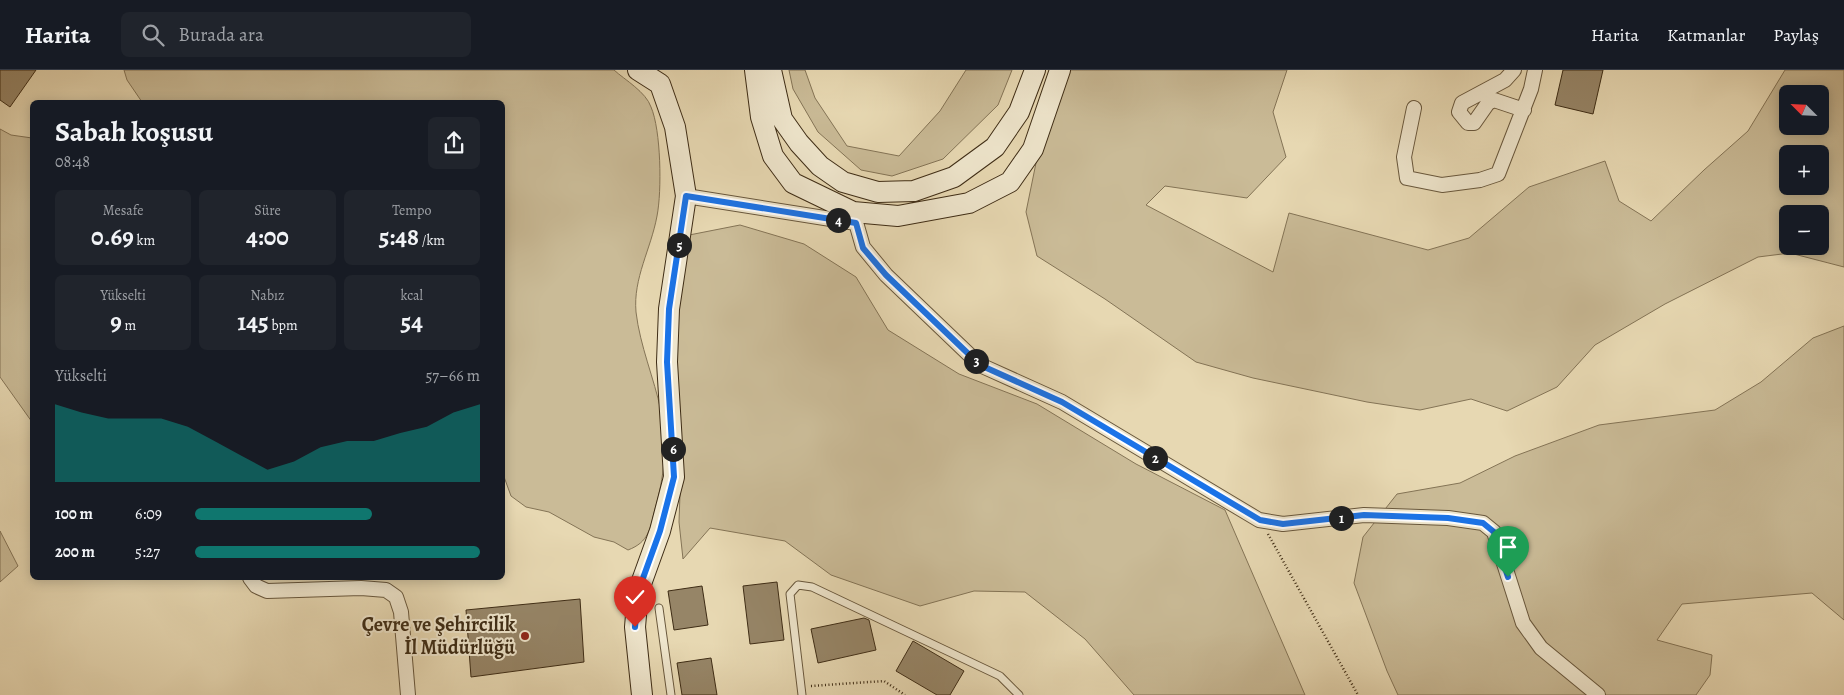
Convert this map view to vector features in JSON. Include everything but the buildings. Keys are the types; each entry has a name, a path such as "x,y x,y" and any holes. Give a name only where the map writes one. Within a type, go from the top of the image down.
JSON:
{"street":[{"path":"638,70 660,84 675,128 686,196 669,309 667,362 674,477 660,531 638,592 635,627 642,695"},
{"path":"755,70 761,117 773,156 793,183 855,218 863,248 886,275 980,365 1062,402 1260,520 1283,524 1364,515 1448,518 1483,523 1494,532 1523,623 1540,648 1598,695"},
{"path":"771,70 782,119 820,166 843,182 878,192 914,190 954,177 995,147 1019,112 1035,70"},
{"path":"686,196 855,218 898,216 969,203 1010,182 1033,149 1060,70"},
{"path":"1514,70 1505,80 1462,103 1459,112 1468,123 1474,124 1488,103 1494,100 1524,110"},
{"path":"1414,108 1404,157 1407,178 1442,185 1480,180 1498,174 1524,110 1535,70"},
{"path":"252,580 256,586 266,590 361,588 386,590 396,597 401,612 408,695"}],"lane":[{"path":"802,695 790,594 798,585 812,587 1000,676 1019,695"},
{"path":"659,608 671,695"}],"path":[{"path":"1260,520 1358,695"},
{"path":"801,686 884,681 905,695"}],"shaded area":[{"path":"124,70 614,70 640,91 651,107 654,117 659,145 660,177 659,205 637,287 636,312 661,411 665,448 663,473 658,497 650,529 644,539 628,550 614,542 594,537 549,512 526,507 511,496 505,480 505,100 141,100 127,80"},
{"path":"789,70 805,70 815,98 847,146 899,156 940,111 966,70 1012,70 998,105 943,159 892,176 861,170 818,132 793,89"},
{"path":"1066,70 1287,70 1273,112 1286,157 1247,198 1165,186 1146,205 1273,272 1289,213 1428,250 1469,238 1529,187 1605,161 1619,201 1651,221 1748,131 1785,70 1844,70 1844,267 1798,255 1829,255 1829,205 1779,205 1779,254 1758,257 1665,304 1595,345 1557,387 1507,411 1471,399 1420,410 1367,402 1253,378 1196,362 1105,299 1037,256 1026,212 1036,163"},
{"path":"0,129 11,135 30,138 30,419 0,377"},
{"path":"740,225 804,244 856,277 888,330 959,374 1037,404 1136,464 1225,510 1305,695 1134,695 1085,639 1025,592 974,591 920,606 831,575 785,541 710,528 683,559 679,522 681,467 675,375 679,237"},
{"path":"1844,326 1844,620 1812,593 1682,604 1657,640 1712,655 1710,675 1696,695 1398,695 1354,583 1363,537 1397,494 1460,483 1515,456 1599,425 1715,410 1761,382 1813,338"},
{"path":"0,531 18,566 0,582"}],"place":[{"name":"Çevre ve Şehircilik İl Müdürlüğü","path":"525,636"}],"route":[{"path":"635,627 638,592 660,531 674,477 667,362 669,309 686,196 856,223 863,248 886,275 980,365 1062,402 1240,510 1260,520 1283,524 1364,515 1448,518 1483,523 1494,532 1508,577"}]}
